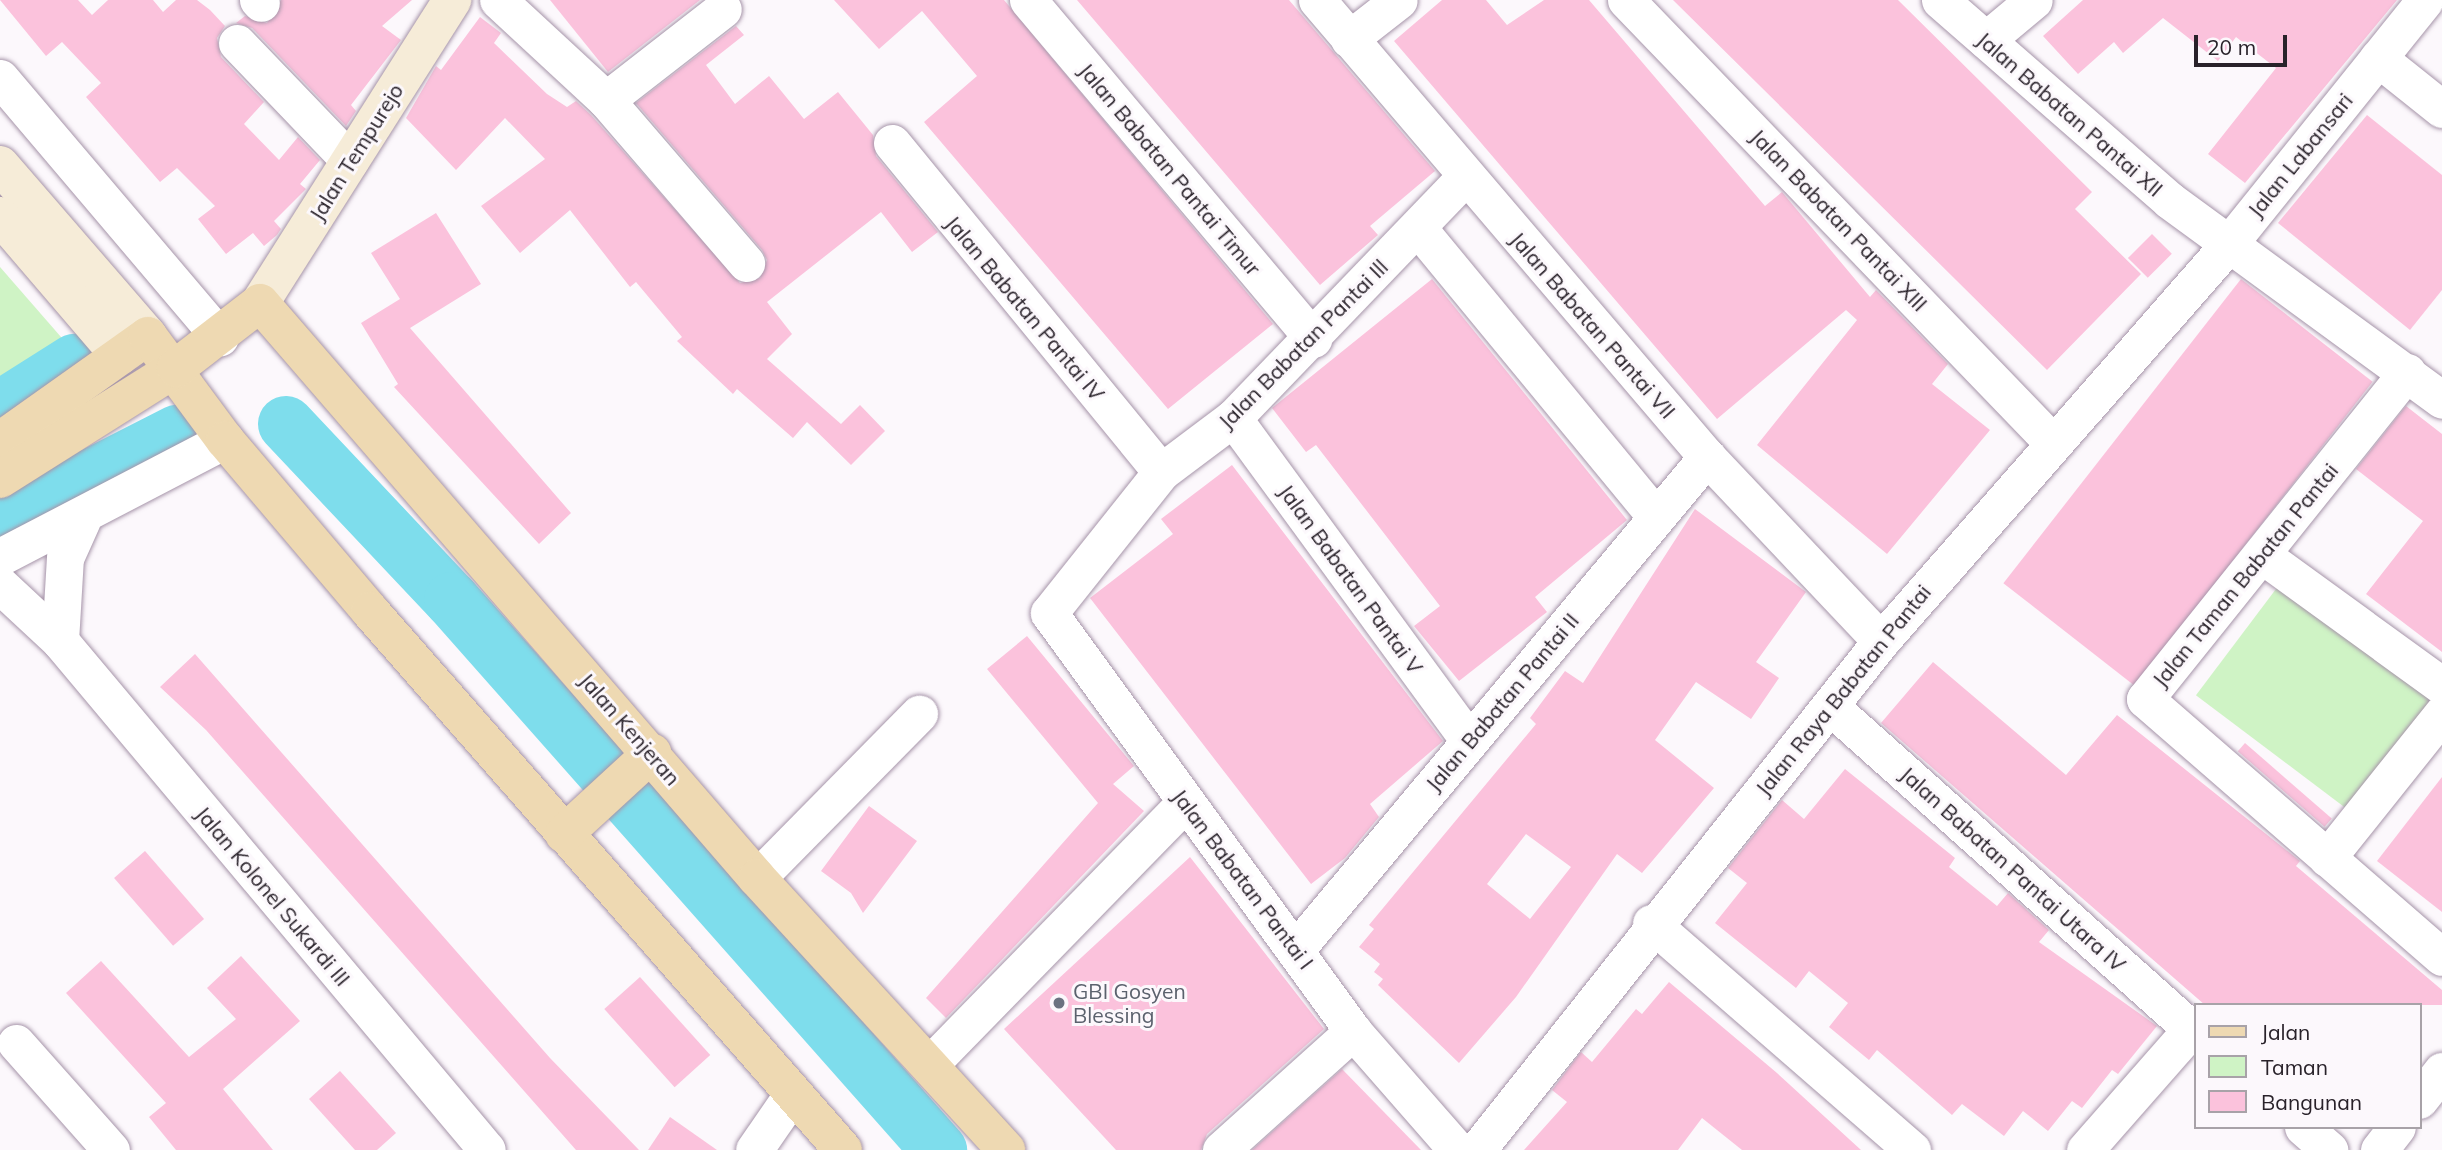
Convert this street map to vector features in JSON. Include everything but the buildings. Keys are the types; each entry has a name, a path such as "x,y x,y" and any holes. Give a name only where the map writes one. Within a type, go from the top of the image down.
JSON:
{"main road":[{"path":"0,479 176,368 220,337 260,303"},
{"name":"Jalan Kenjeran","path":"260,303 648,756 1006,1150"},
{"path":"134,346 176,368 225,440 792,1095 843,1150"},
{"path":"134,346 144,388"},
{"path":"0,441 134,346"},
{"path":"566,831 648,756"}],"street":[{"name":"Jalan Tempurejo","path":"260,303 452,0"},
{"path":"498,0 606,100 746,263"},
{"name":"Jalan Babatan Pantai Timur","path":"1028,0 1313,339"},
{"name":"Jalan Babatan Pantai VII","path":"1318,0 1465,177 1707,457 1881,641"},
{"path":"1349,39 1399,0"},
{"name":"Jalan Babatan Pantai XIII","path":"1626,0 2051,441"},
{"name":"Jalan Babatan Pantai XII","path":"1940,0 2169,200 2442,400"},
{"path":"1986,40 2034,0"},
{"name":"Jalan Labansari","path":"2228,244 2425,0"},
{"path":"606,100 723,9"},
{"path":"237,43 350,161"},
{"path":"2378,58 2442,110"},
{"path":"0,78 220,337"},
{"name":"Jalan Babatan Pantai IV","path":"891,143 1161,472"},
{"path":"0,165 134,346"},
{"name":"Jalan Babatan Pantai Ill","path":"1055,601 1161,472 1233,418 1313,339 1465,177"},
{"path":"0,216 134,346"},
{"path":"1418,228 1656,517"},
{"name":"Jalan Raya Babatan Pantai","path":"1477,1150 1651,923 1830,707 1881,641 2051,441 2228,244"},
{"name":"Jalan Taman Babatan Pantai","path":"2407,372 2146,703 2442,957"},
{"name":"Jalan Babatan Pantai V","path":"1233,418 1469,741"},
{"path":"0,557 82,520 225,440"},
{"name":"Jalan Babatan Pantai II","path":"1297,948 1707,457"},
{"path":"60,641 65,558 82,520"},
{"path":"2262,555 2442,686"},
{"name":"Jalan Kolonel Sukardi III","path":"0,585 60,641 487,1150"},
{"name":"Jalan Babatan Pantai I","path":"1055,601 1049,623 1297,948 1353,1031 1457,1150"},
{"name":"Jalan Babatan Pantai Utara IV","path":"1830,707 2193,1030"},
{"path":"757,878 919,714"},
{"path":"2327,858 2442,714"},
{"path":"930,1064 1185,803"},
{"path":"1651,923 1912,1150"},
{"path":"2085,1150 2193,1030"},
{"path":"1221,1150 1353,1031"},
{"path":"16,1043 111,1150"},
{"path":"2421,1097 2442,1071"},
{"path":"754,1150 792,1095"},
{"path":"2305,1129 2329,1150"},
{"path":"2379,1150 2395,1129"}],"green space":[{"path":"0,267 95,376 0,444"},
{"path":"2282,581 2437,698 2351,812 2196,695"}],"waterway":[{"path":"0,409 74,362"},
{"path":"286,424 452,600 939,1150"},
{"path":"0,523 177,433"}],"place":[{"name":"GBI Gosyen Blessing","path":"1059,1003"}]}
